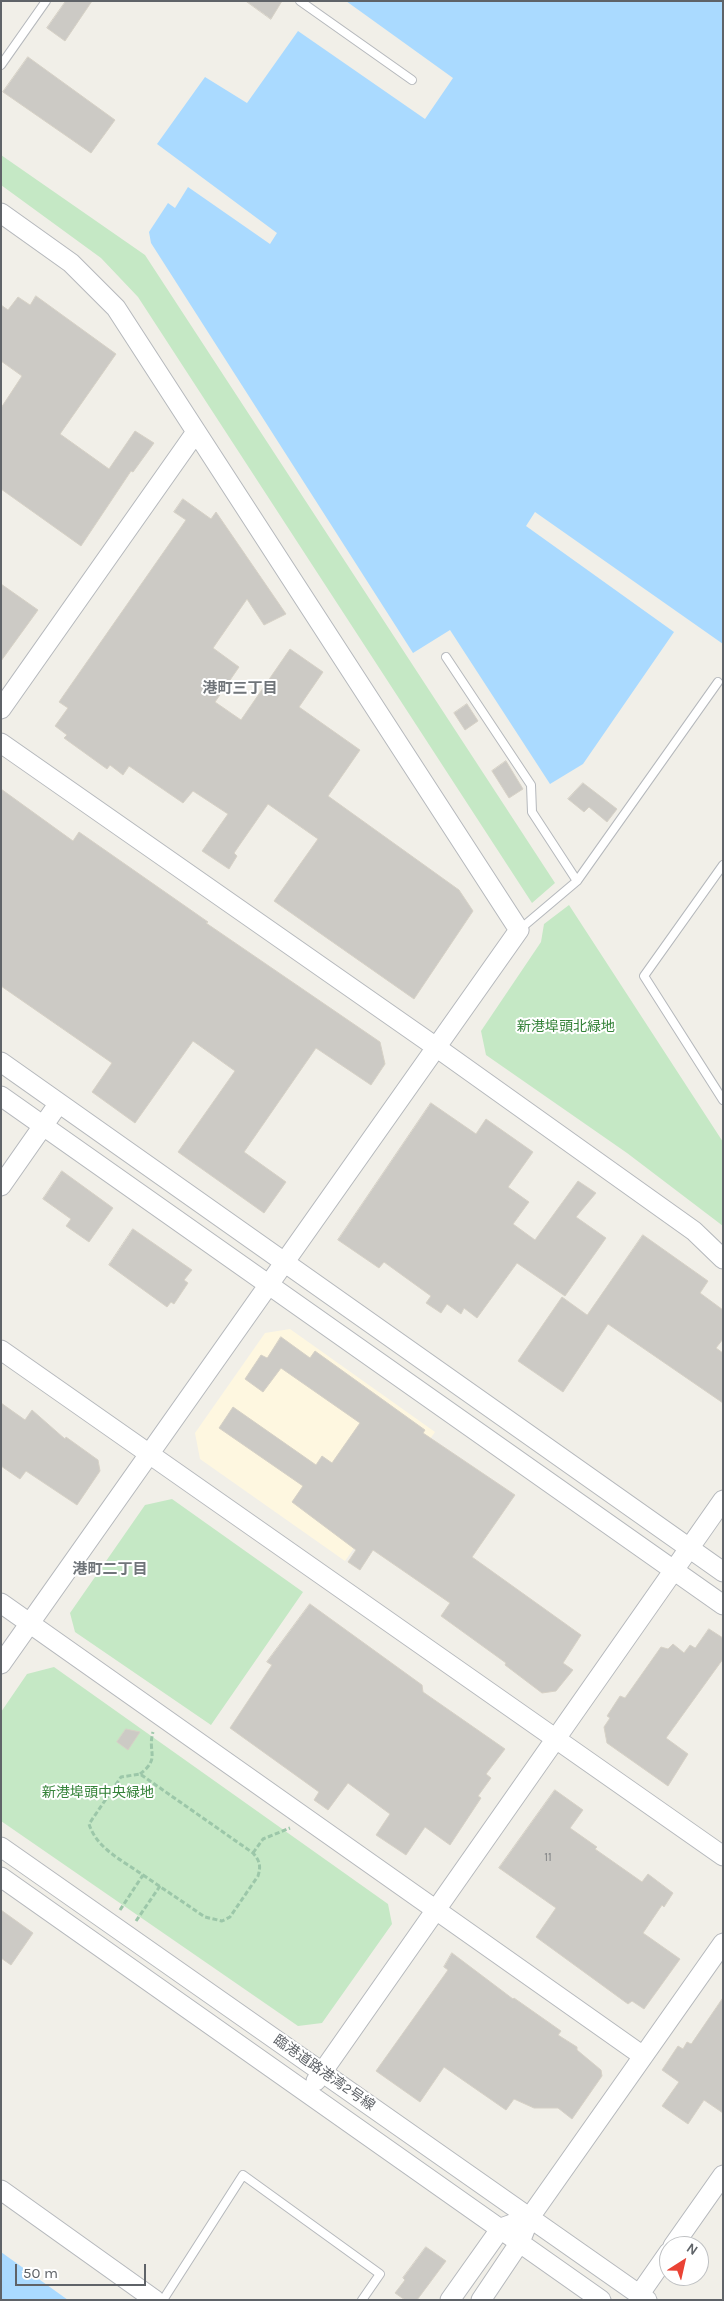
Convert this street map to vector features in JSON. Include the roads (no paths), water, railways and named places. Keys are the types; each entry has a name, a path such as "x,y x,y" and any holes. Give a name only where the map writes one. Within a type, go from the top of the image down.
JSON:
{"street":[{"path":"1,213 71,263 94,283 116,308 519,930 1,1664"},
{"path":"1,709 196,432"},
{"path":"1,743 436,1047 694,1231 723,1259"},
{"path":"1,1062 723,1572"},
{"path":"1,1096 723,1606"},
{"path":"1,1186 59,1103"},
{"path":"1,1350 723,1856"},
{"path":"308,2092 723,1500"},
{"path":"1,1603 643,2056"},
{"name":"臨港道路港湾2号線","path":"1,1847 643,2297"},
{"name":"臨港道路港湾2号線","path":"1,1877 601,2300"},
{"path":"481,2300 520,2242 530,2217 723,1942"},
{"path":"680,2236 723,2175"},
{"path":"1,2190 155,2300"},
{"path":"450,2300 500,2228 530,2217"},
{"path":"643,2297 659,2269"}],"lane":[{"path":"1,65 46,1"},
{"path":"300,1 412,80"},
{"path":"446,658 531,785 532,812 577,881"},
{"path":"519,930 577,881 718,682"},
{"path":"723,865 644,976 723,1100"},
{"path":"163,2300 244,2175 380,2274 362,2300"}],"water":[{"path":"346,1 723,1 723,644 535,512 526,526 674,632 583,764 550,784 450,630 413,653 151,243 149,232 168,203 175,208 188,187 270,244 277,233 157,144 205,77 247,103 298,31 425,119 453,78"},
{"path":"1,2252 68,2300 1,2300"}],"district":[{"name":"港町三丁目","path":"240,689"},
{"name":"港町二丁目","path":"110,1570"}],"park label":[{"name":"新港埠頭北緑地","path":"566,1027"},
{"name":"新港埠頭中央緑地","path":"98,1793"}]}
